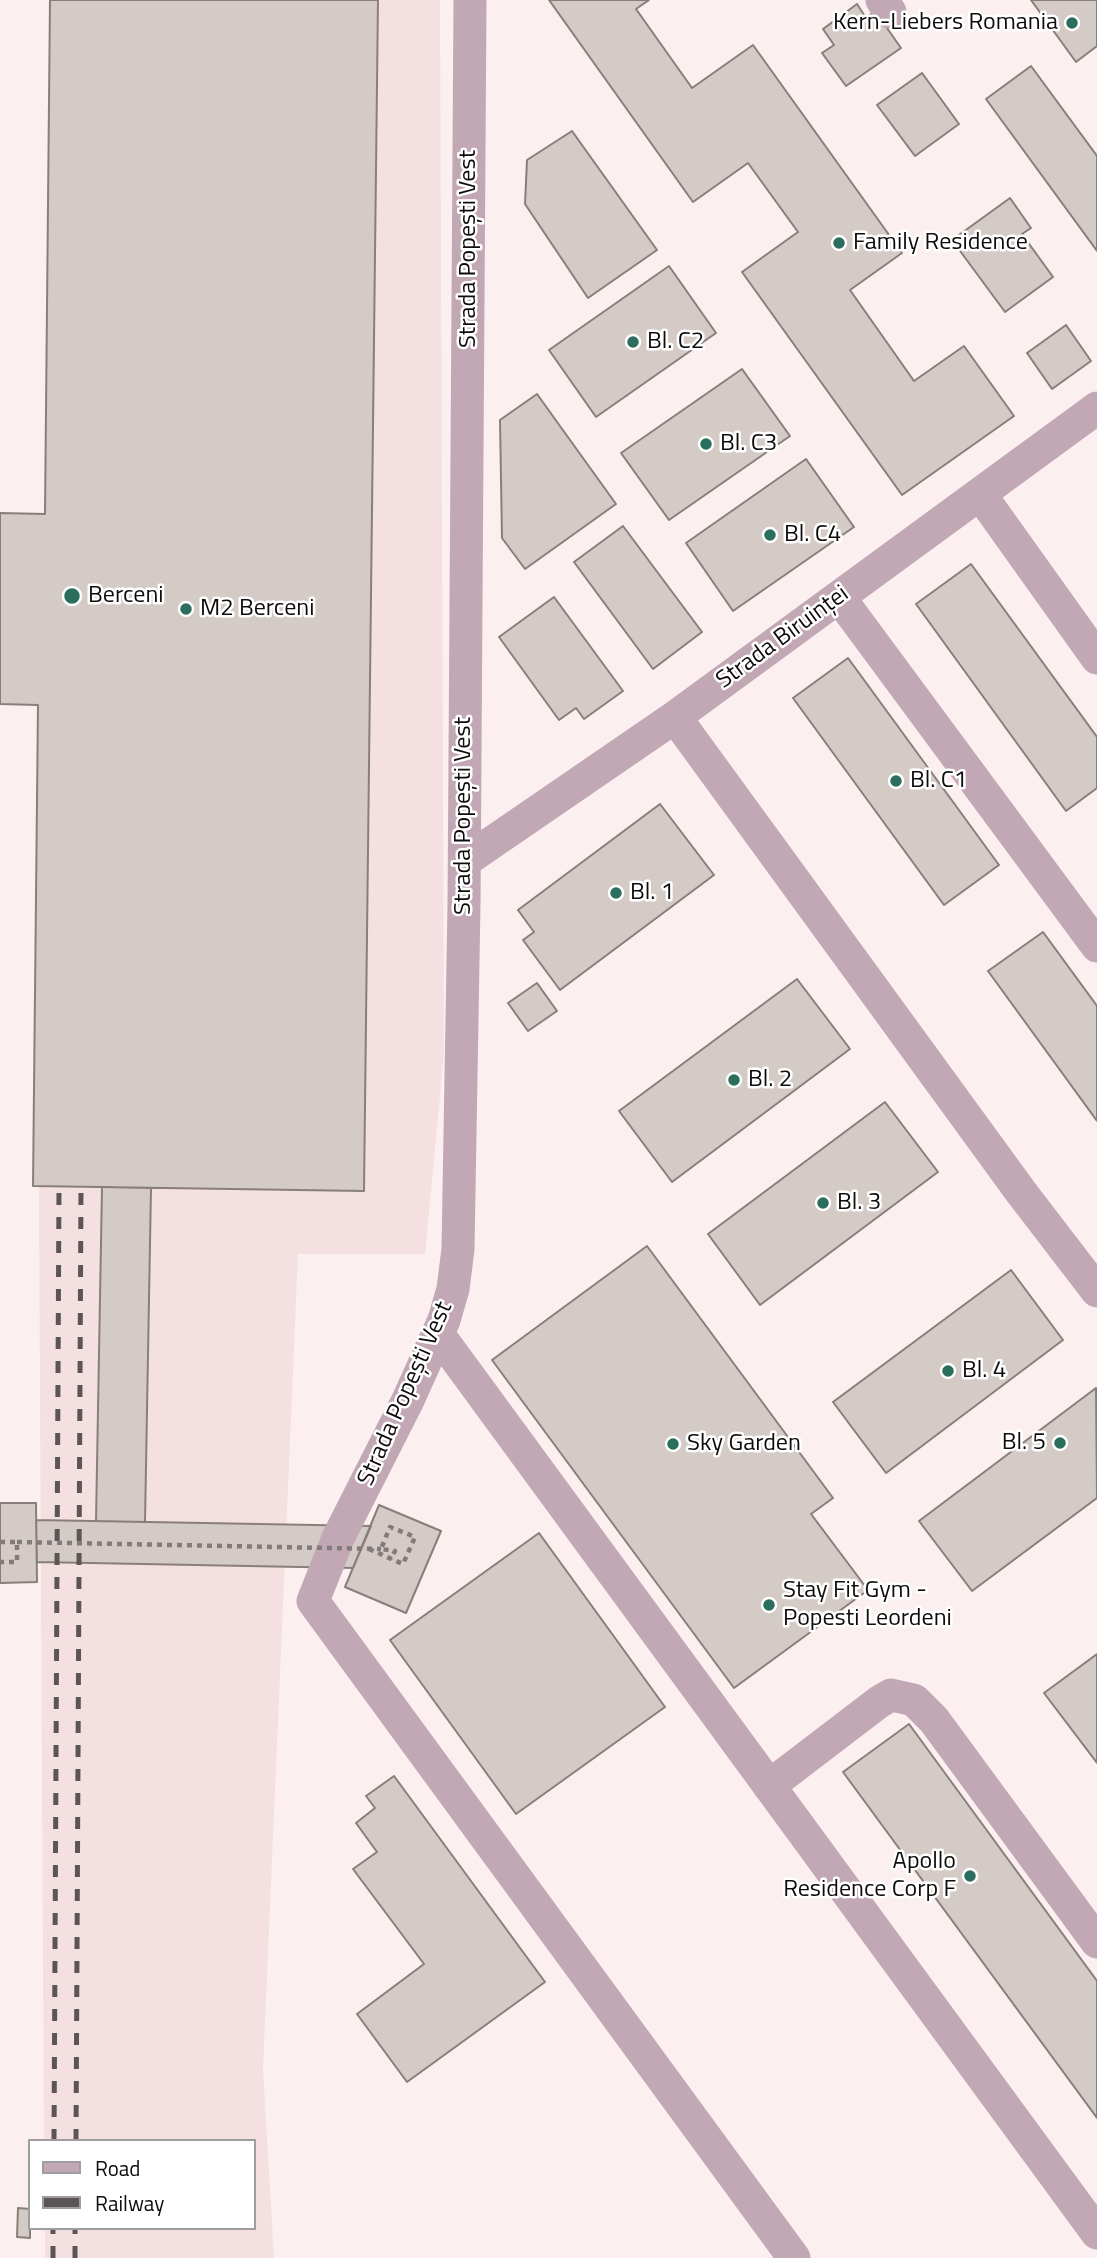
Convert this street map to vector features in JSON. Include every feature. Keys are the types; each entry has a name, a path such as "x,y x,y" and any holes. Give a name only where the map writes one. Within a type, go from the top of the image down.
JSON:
{"street":[{"name":"Strada Popești Vest","path":"470,0 465,861 458,1248 453,1289 438,1334 408,1400 338,1538 313,1601 794,2258"},
{"name":"Strada Biruinței","path":"465,861 675,717 1097,408"},
{"path":"980,494 1097,658"},
{"path":"839,597 1097,946"},
{"path":"675,717 1021,1192 1097,1291"},
{"path":"438,1334 1097,2233"},
{"path":"769,1786 879,1702 891,1695 914,1700 934,1720 1097,1942"}],"path":[{"path":"381,1549 390,1527 415,1537 403,1564"},
{"path":"0,1542 381,1549 394,1551 391,1559"},
{"path":"0,1562 17,1562 17,1542"}],"shaded area":[{"path":"50,0 440,0 444,1053 425,1254 298,1254 263,2069 274,2258 45,2258 45,2230 256,2230 256,2139 44,2139 39,1202"}],"building":[{"name":"M2 Berceni","path":"50,0 378,0 364,1191 33,1186 38,705 0,704 0,513 45,514"},
{"name":"Family Residence","path":"549,0 649,0 636,9 692,88 753,45 902,253 850,290 914,381 964,346 1014,416 902,495 742,272 798,232 748,163 693,202"},
{"name":"Kern-Liebers Romania","path":"1031,0 1097,0 1097,46 1076,62"},
{"path":"857,4 866,18 875,11 901,48 846,86 822,53 834,45 823,29"},
{"path":"1031,66 1097,156 1097,251 986,99"},
{"path":"922,73 959,124 915,156 877,105"},
{"path":"572,131 657,250 588,298 525,204 527,160"},
{"path":"1010,198 1031,228 1022,234 1053,277 1005,312 952,240"},
{"name":"Bl. C2","path":"669,266 716,333 596,417 549,350"},
{"path":"1066,325 1091,361 1052,389 1027,353"},
{"name":"Bl. C3","path":"742,369 790,436 669,520 621,453"},
{"path":"537,394 616,504 525,569 502,538 500,420"},
{"name":"Bl. C4","path":"806,459 854,527 733,611 686,543"},
{"path":"623,526 702,632 653,669 574,562"},
{"name":"Bl. C1","path":"971,564 1097,737 1097,788 1066,811 916,604"},
{"path":"554,597 623,691 584,719 576,708 559,720 499,637"},
{"name":"Bl. C1","path":"848,658 999,865 944,905 793,698"},
{"name":"Bl. 1","path":"660,804 714,875 560,990 523,940 534,932 518,910"},
{"path":"1043,932 1097,1006 1097,1121 988,971"},
{"name":"Bl. 2","path":"797,979 850,1049 672,1182 619,1111"},
{"path":"537,983 557,1011 528,1031 508,1003"},
{"name":"Bl. 3","path":"885,1102 938,1172 760,1305 708,1234"},
{"path":"102,1187 151,1188 145,1522 96,1521"},
{"name":"Sky Garden","path":"647,1246 833,1498 811,1514 868,1590 734,1688 492,1360"},
{"name":"Bl. 4","path":"1011,1270 1063,1340 886,1473 833,1402"},
{"name":"Bl. 5","path":"1096,1388 1097,1498 972,1591 919,1521"},
{"path":"0,1503 36,1503 37,1582 0,1583"},
{"path":"379,1505 441,1531 406,1613 345,1587"},
{"path":"36,1520 371,1526 353,1568 37,1562"},
{"path":"539,1533 665,1707 516,1814 390,1640"},
{"path":"1097,1654 1097,1763 1044,1693"},
{"name":"Apollo Residence Corp F","path":"909,1724 1097,1981 1097,2118 843,1772"},
{"path":"394,1776 545,1982 407,2082 357,2014 424,1964 353,1869 377,1852 356,1823 375,1808 366,1796"},
{"path":"18,2208 28,2209 30,2238 17,2237"}],"railway":[{"path":"54,2139 59,1186"},
{"path":"76,2139 81,1187"},
{"path":"53,2230 53,2258"},
{"path":"75,2230 75,2258"}],"place":[{"name":"Kern-Liebers Romania","path":"1072,23"},
{"name":"Family Residence","path":"839,243"},
{"name":"Bl. C2","path":"633,342"},
{"name":"Bl. C3","path":"706,444"},
{"name":"Bl. C4","path":"770,535"},
{"name":"Berceni","path":"72,596"},
{"name":"M2 Berceni","path":"186,609"},
{"name":"Bl. C1","path":"896,781"},
{"name":"Bl. 1","path":"616,893"},
{"name":"Bl. 2","path":"734,1080"},
{"name":"Bl. 3","path":"823,1203"},
{"name":"Bl. 4","path":"948,1371"},
{"name":"Bl. 5","path":"1060,1443"},
{"name":"Sky Garden","path":"673,1444"},
{"name":"Stay Fit Gym - Popesti Leordeni","path":"769,1605"},
{"name":"Apollo Residence Corp F","path":"970,1876"}]}
